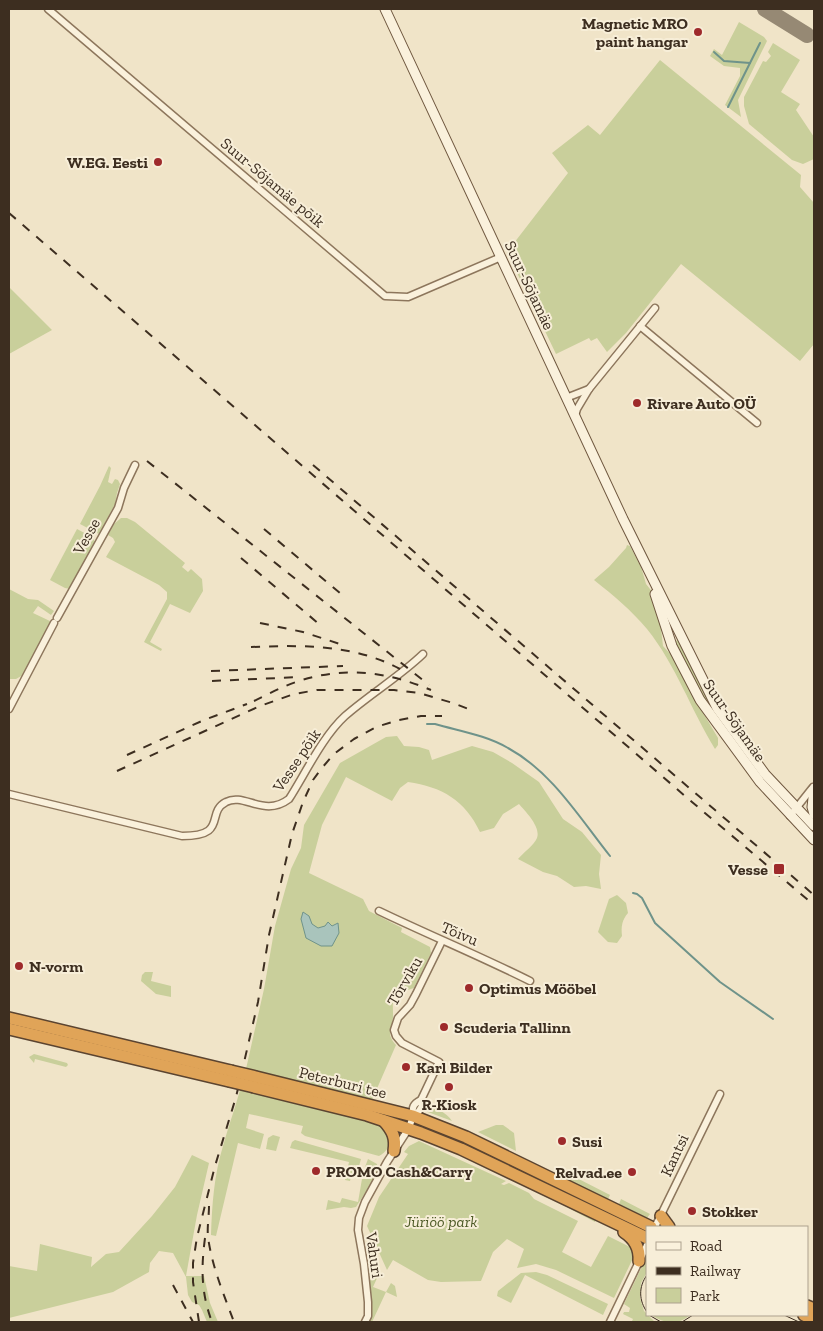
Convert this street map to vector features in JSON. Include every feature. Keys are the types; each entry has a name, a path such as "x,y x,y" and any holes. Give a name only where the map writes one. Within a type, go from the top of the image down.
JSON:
{"highway":[{"name":"Peterburi tee","path":"9,1018 230,1076 414,1116 466,1137 649,1226"},
{"name":"Peterburi tee","path":"9,1029 230,1076"},
{"name":"Peterburi tee","path":"255,1082 384,1120 461,1149 646,1238"},
{"path":"384,1120 393,1132 394,1151"},
{"path":"600,1216 632,1237 638,1249 639,1261"},
{"path":"661,1216 668,1226"}],"main road":[{"name":"Suur-Sõjamäe","path":"386,9 566,398 649,572 717,708 765,774 814,826"},
{"name":"Suur-Sõjamäe","path":"649,572 672,646 700,700 760,782 814,840"},
{"path":"669,636 679,631"},
{"path":"814,788 812,807 814,814"}],"street":[{"name":"Suur-Sõjamäe põik","path":"48,9 385,296 408,297 501,257"},
{"path":"575,416 589,389 655,308"},
{"path":"640,326 757,423"},
{"path":"566,398 589,389"},
{"name":"Vesse","path":"9,709 118,508 124,488 135,465"},
{"name":"Vesse põik","path":"9,794 182,836 195,836 206,832 214,826 218,808 226,802 234,800 271,807 281,806 289,799 330,732 344,717 408,669 423,654"},
{"path":"790,816 814,788"},
{"name":"Tõivu","path":"379,911 481,956 530,981"},
{"name":"Tõrviku","path":"396,1036 395,1024 410,1005 442,940"},
{"name":"Vahuri","path":"365,1322 368,1316 368,1302 358,1224 365,1202 414,1116 422,1106 421,1100 439,1062 402,1043 396,1036"},
{"name":"Kantsi","path":"656,1226 720,1094"},
{"path":"610,1322 646,1247"}],"green space":[{"path":"739,22 764,37 767,41 738,100 741,117 725,105 740,76 740,68 724,66 710,56 714,49 722,55"},
{"path":"773,43 800,60 781,92 800,104 796,110 814,137 814,159 803,164 792,160 749,124 744,106 744,97 763,61 766,62 771,56 768,52"},
{"path":"660,60 801,175 800,187 814,203 814,344 800,361 681,264 626,333 607,352 597,338 591,341 589,338 556,354 507,252 568,173 552,153 588,125 600,135"},
{"path":"9,287 52,330 9,354"},
{"path":"109,466 111,468 108,482 112,484 115,479 120,484 115,504 99,534 80,524"},
{"path":"121,518 127,518 135,522 185,563 182,567 188,572 191,569 202,579 203,591 190,613 170,604 150,642 162,649 161,651 144,642 167,599 167,592 159,585 106,557 115,542 108,535 114,524"},
{"path":"77,529 92,537 95,542 70,589 50,580"},
{"path":"627,545 630,546 640,563 646,584 654,594 663,646 673,657 718,738 718,745 715,749 666,657 647,629 635,615 594,580 609,567"},
{"path":"9,589 28,599 38,600 54,611 51,615 38,606 33,613 52,622 23,675 16,679 9,679"},
{"path":"679,640 728,731 703,699 675,643"},
{"path":"397,736 404,746 429,750 432,760 472,746 493,752 539,782 563,819 582,832 601,855 599,874 601,889 586,886 574,887 557,876 543,872 518,859 537,838 538,834 532,820 519,804 503,814 494,828 480,832 460,803 431,787 408,782 400,788 392,801 346,777 322,825 309,873 363,899 369,911 402,928 401,932 430,947 431,953 414,988 395,994 390,1033 396,1045 372,1100 246,1069 264,989 275,926 291,869 301,848 304,825 340,763 386,737"},
{"path":"617,895 626,903 628,913 622,923 622,936 617,943 608,942 598,932 609,899"},
{"path":"145,972 153,972 151,981 171,986 171,997 156,994 141,981 142,975"},
{"path":"34,1054 67,1063 68,1065 66,1067 35,1059 34,1063 29,1057"},
{"path":"240,1090 378,1124 387,1131 390,1140 389,1144 384,1153 379,1156 305,1136 301,1133 303,1126 249,1114 246,1128 264,1134 260,1149 238,1143 216,1236 211,1235 217,1168"},
{"path":"425,1106 440,1110 452,1121 425,1111 423,1109"},
{"path":"496,1125 503,1125 514,1133 516,1151 478,1132"},
{"path":"273,1135 280,1137 276,1151 266,1149 268,1138"},
{"path":"295,1140 361,1159 359,1166 354,1165 350,1181 345,1180 349,1162 290,1148"},
{"name":"Jüriöö park","path":"419,1141 506,1181 501,1184 509,1183 529,1193 534,1199 578,1221 562,1252 591,1267 608,1236 632,1248 634,1256 614,1298 556,1270 536,1264 517,1268 524,1249 507,1239 493,1252 481,1281 441,1282 428,1280 393,1260 387,1270 367,1226 379,1197 408,1154 404,1152 409,1146"},
{"path":"192,1155 209,1163 186,1276 204,1276 210,1303 218,1322 207,1322 199,1305 192,1302 188,1295 186,1277 173,1253 159,1251 150,1263 149,1272 113,1292 9,1318 9,1266 37,1271 40,1244 92,1257 91,1267 106,1254 119,1252 152,1216 175,1187"},
{"path":"368,1159 377,1164 378,1170 356,1207 326,1210 328,1200 340,1203 342,1198 358,1202 362,1179 366,1179 369,1169 365,1167"},
{"path":"567,1173 610,1195 608,1199 564,1178"},
{"path":"621,1199 650,1214 647,1218 619,1204"},
{"path":"553,1200 596,1219 595,1222"},
{"path":"646,1258 646,1274 641,1283 640,1298 646,1316 649,1316 655,1322 632,1321 633,1319 623,1314 624,1312 629,1312 630,1308 624,1304"},
{"path":"536,1272 547,1275 608,1304 603,1315 525,1275 511,1303 497,1296 498,1291 521,1273"},
{"path":"374,1276 378,1276 373,1287 386,1292 372,1322 369,1322 372,1306 369,1283"},
{"path":"391,1283 395,1286 397,1297 386,1292"},
{"path":"653,1316 689,1316 676,1322 666,1322"}],"water":[{"path":"303,912 309,916 312,924 318,928 325,926 328,922 332,926 338,923 339,933 332,946 321,946 306,938 301,919"}],"waterway":[{"path":"728,107 760,43"},
{"path":"714,52 724,61 750,63"},
{"path":"427,724 435,724 482,737 500,744 524,758 564,796 610,856"},
{"path":"633,893 642,898 655,923 720,982 773,1019"}],"taxiway":[{"path":"765,9 807,35"}],"tram line":[{"path":"646,1277 641,1289 641,1299 646,1310"},
{"path":"651,1316 661,1322"},
{"path":"682,1322 691,1316"},
{"path":"786,1316 799,1322"}],"railway":[{"path":"9,213 814,905"},
{"path":"147,461 429,685"},
{"path":"313,465 814,895"},
{"path":"264,529 341,594"},
{"path":"241,558 319,624"},
{"path":"260,623 303,632 340,644"},
{"path":"251,647 309,646 327,648 364,655 400,669"},
{"path":"211,671 343,666"},
{"path":"254,701 296,682 313,677 347,672 397,678 431,690"},
{"path":"212,681 300,677"},
{"path":"117,771 260,706 294,694 317,690 394,690 419,693 471,710"},
{"path":"127,755 204,720 247,704"},
{"path":"199,1322 193,1282 193,1263 197,1237 215,1166 236,1097 258,1002 269,935 292,834 303,802 313,780 321,769 334,754 354,739 376,727 399,720 421,716 442,716"},
{"path":"209,1206 208,1233 212,1259 234,1322"},
{"path":"205,1238 203,1280 208,1311 212,1322"},
{"path":"173,1285 193,1322"}],"place":[{"name":"Magnetic MRO paint hangar","path":"698,32"},
{"name":"W.EG. Eesti","path":"158,162"},
{"name":"Rivare Auto OÜ","path":"637,403"},
{"name":"Vesse","path":"779,869"},
{"name":"N-vorm","path":"19,966"},
{"name":"Optimus Mööbel","path":"469,988"},
{"name":"Scuderia Tallinn","path":"444,1027"},
{"name":"Karl Bilder","path":"406,1067"},
{"name":"R-Kiosk","path":"449,1087"},
{"name":"Susi","path":"562,1141"},
{"name":"PROMO Cash&Carry","path":"316,1171"},
{"name":"Relvad.ee","path":"632,1172"},
{"name":"Stokker","path":"692,1211"}]}
